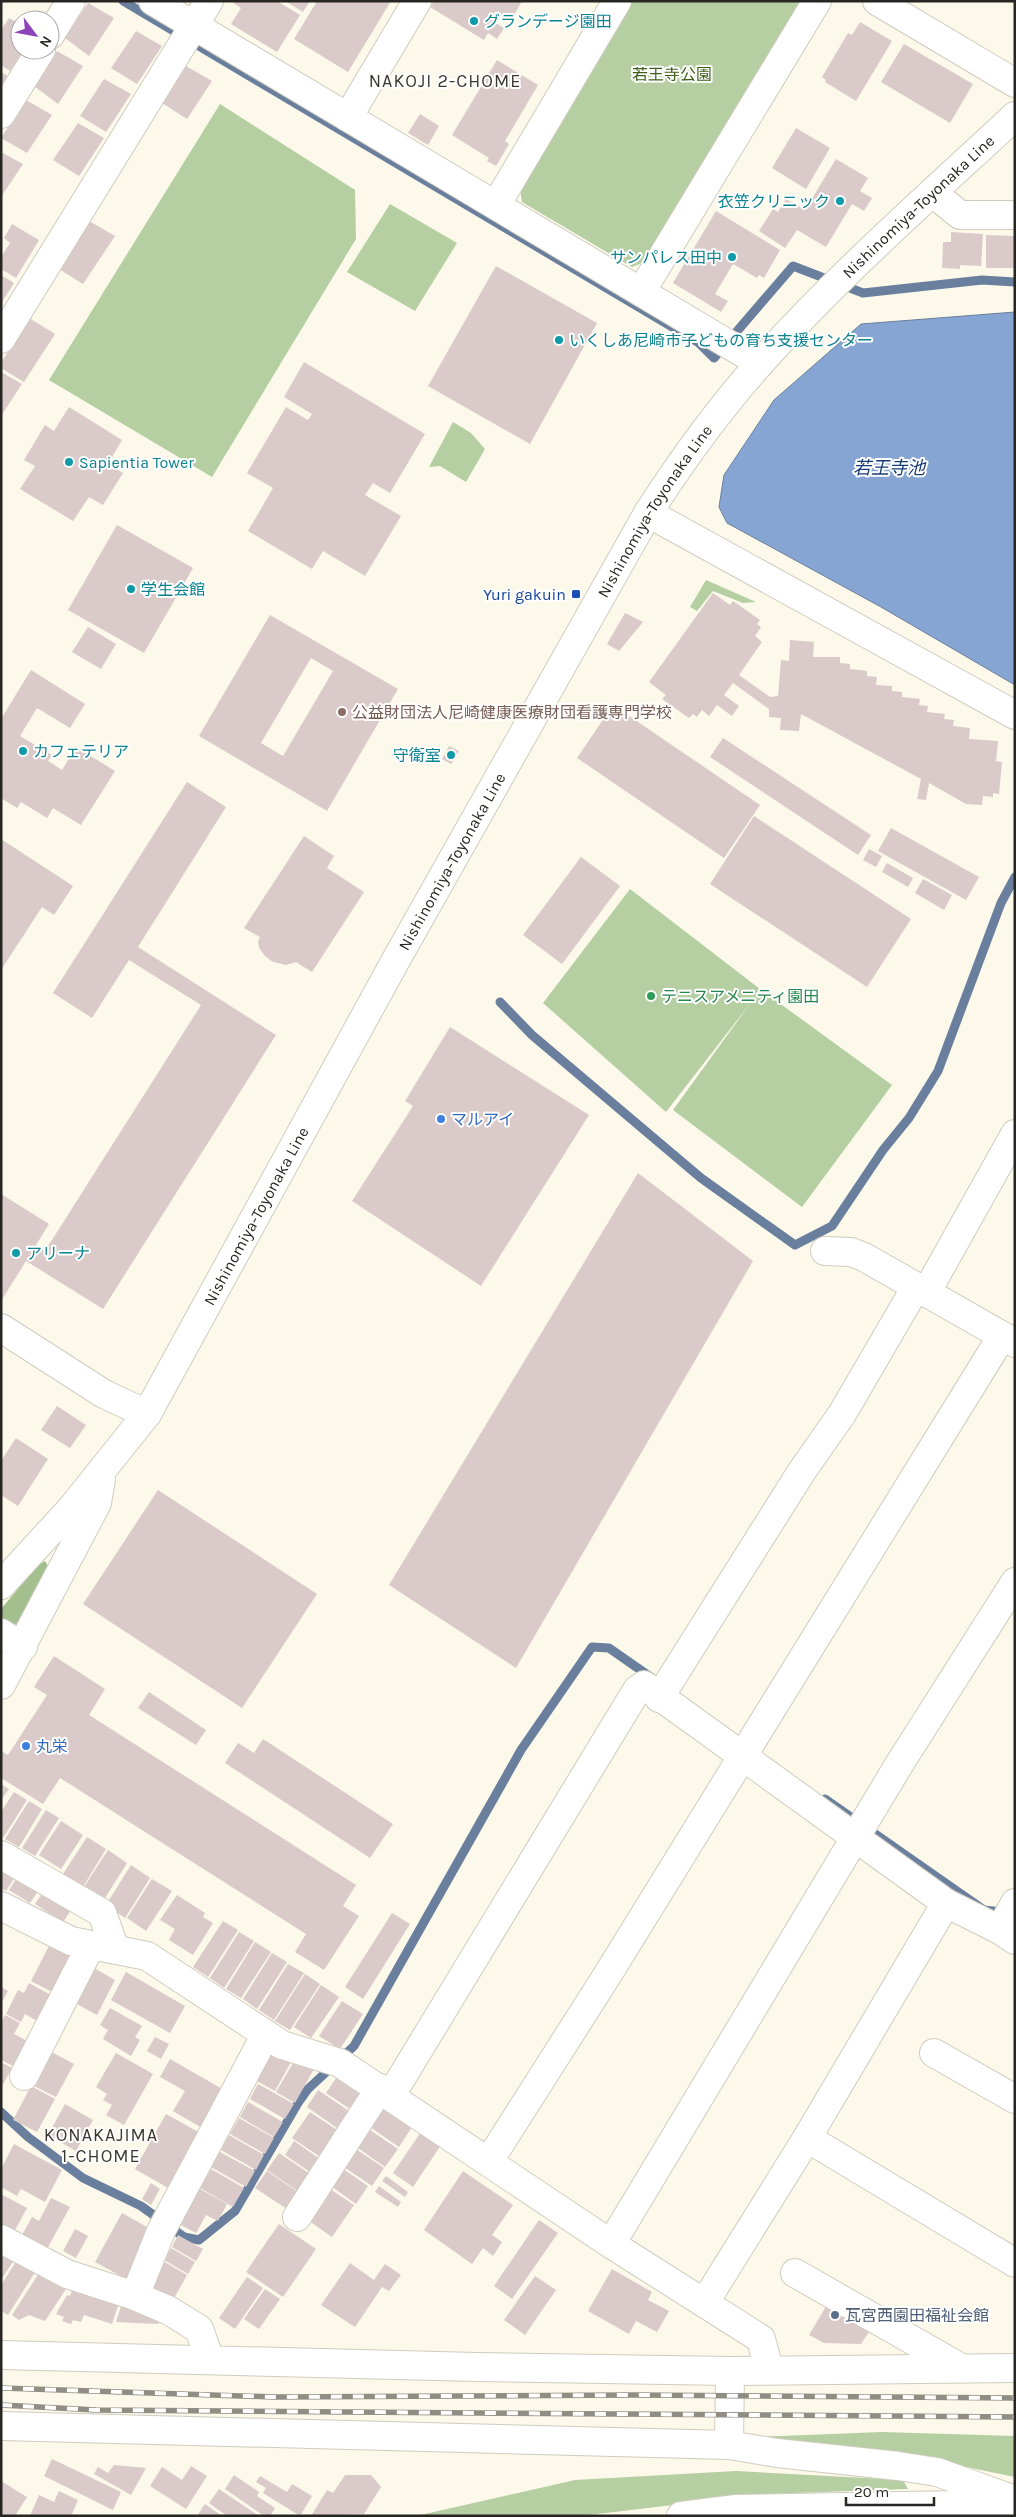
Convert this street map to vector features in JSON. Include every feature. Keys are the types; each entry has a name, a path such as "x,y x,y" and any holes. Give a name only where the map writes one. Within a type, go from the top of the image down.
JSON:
{"street":[{"path":"60,19 71,1"},
{"path":"153,1 189,35 348,117 760,363"},
{"path":"1,339 209,1"},
{"path":"348,117 418,1"},
{"path":"496,205 617,1"},
{"path":"641,292 818,1"},
{"path":"877,1 1015,83"},
{"path":"1,114 35,60"},
{"name":"Nishinomiya-Toyonaka Line","path":"1,1685 12,1640 97,1503 103,1470 147,1414 398,958 648,513 700,436 760,363 835,284 1015,116"},
{"path":"933,193 960,215 1015,215"},
{"path":"648,513 1015,715"},
{"path":"659,1698 802,1471 842,1414 921,1290 1015,1134"},
{"path":"489,2161 742,1756 1009,1340 864,1257 851,1252 825,1251"},
{"path":"1,1328 104,1394 147,1414"},
{"path":"1,1584 103,1470"},
{"path":"611,2244 856,1836 1015,1582"},
{"path":"297,2217 385,2091 637,1690 644,1685 659,1698 856,1836 946,1902 1008,1935 1015,1903"},
{"path":"1,1855 102,1913 103,1947 24,2076"},
{"path":"705,2302 807,2138 946,1902"},
{"path":"1,1906 71,1941 147,1956 282,2045 340,2063 385,2091 611,2244 761,2338 769,2370"},
{"path":"135,2296 166,2223 266,2034"},
{"path":"934,2053 1015,2099"},
{"path":"807,2138 1015,2262"},
{"path":"1,2238 66,2274 135,2296 168,2310 199,2330 210,2360"},
{"path":"795,2273 962,2368"},
{"path":"1,2354 477,2367 730,2371 1015,2368"},
{"path":"729,2445 730,2371"},
{"path":"1,2426 729,2445 777,2453 937,2472 1015,2500"},
{"path":"681,2516 736,2509 1015,2504"}],"green space":[{"name":"若王寺公園","path":"631,1 801,1 642,263 632,267 522,202 520,189"},
{"path":"220,104 355,190 356,239 212,477 49,380"},
{"path":"390,204 457,243 415,311 347,272"},
{"path":"453,422 471,433 485,449 466,482 440,466 429,467"},
{"path":"706,580 756,602 743,603 713,591 697,611 690,607"},
{"path":"630,889 760,989 892,1085 802,1207 673,1110 752,1001 666,1112 543,1003"},
{"path":"45,1561 49,1568 21,1621 14,1625 5,1622 2,1618 1,1609 38,1565"},
{"path":"882,2432 1015,2436 1015,2477 937,2461 753,2437"},
{"path":"736,2471 903,2480 908,2489 767,2494 580,2516 416,2516 575,2480"}],"water":[{"name":"若王寺池","path":"1015,312 1015,685 881,607 727,523 719,507 724,475 774,400 861,324"}],"building":[{"path":"231,1 277,1 300,15 277,52 231,24 241,8"},
{"path":"285,1 310,1 303,12"},
{"path":"317,1 391,1 348,72 294,39"},
{"name":"グランデージ園田","path":"434,1 522,1 512,19 500,13 494,22 504,28 497,39 488,33 484,40 430,7"},
{"path":"88,3 114,18 89,56 65,38"},
{"path":"10,19 10,60 17,60 10,71 1,65 1,30"},
{"path":"860,22 892,41 856,101 825,82 826,80 822,77 848,33 852,35"},
{"path":"136,31 162,46 137,84 111,68"},
{"path":"904,44 973,84 950,123 881,82"},
{"path":"60,53 83,66 58,104 34,86 51,60 60,60"},
{"path":"497,60 538,85 505,141 509,144 496,166 487,161 489,158 452,135"},
{"path":"186,66 212,81 187,119 162,103"},
{"path":"1,72 9,77 1,89"},
{"path":"104,79 131,94 106,132 80,116"},
{"path":"26,100 52,115 27,153 1,138"},
{"path":"420,114 439,126 428,145 408,133"},
{"path":"78,123 104,138 79,176 53,160"},
{"path":"796,128 830,148 806,189 772,168"},
{"path":"1,152 23,164 1,197"},
{"name":"衣笠クリニック","path":"836,159 868,178 860,191 872,198 864,211 852,204 826,247 797,230 785,248 759,231 773,209 778,212 786,199 805,210"},
{"name":"サンパレス田中","path":"716,211 780,250 764,278 759,275 757,278 733,264 715,294 728,301 721,312 673,283"},
{"path":"89,221 115,236 83,284 59,269"},
{"path":"12,224 39,240 16,278 1,269 1,257 10,243 4,238"},
{"path":"951,232 983,234 981,266 960,265 960,269 942,268 943,242 951,242"},
{"path":"986,235 1015,236 1015,268 986,268"},
{"name":"いくしあ尼崎市子どもの育ち支援センター","path":"496,266 597,323 530,444 428,386"},
{"path":"1,275 14,283 1,304"},
{"path":"29,318 55,334 24,382 1,368 1,363"},
{"path":"304,362 425,434 390,493 373,483 365,495 401,516 365,576 323,551 312,569 248,531 273,488 247,473 286,407 308,420 312,414 284,397"},
{"path":"1,372 22,384 1,416"},
{"name":"Sapientia Tower","path":"69,407 122,440 108,464 123,473 103,505 89,497 73,521 20,489 35,466 24,460 45,425 54,431"},
{"name":"学生会館","path":"117,525 193,568 144,653 68,610"},
{"path":"713,593 730,605 733,601 760,620 757,624 761,627 755,636 762,642 739,675 770,697 778,696 781,660 789,661 790,640 814,642 813,657 840,657 840,663 850,664 850,669 867,671 867,676 877,677 876,685 892,686 892,691 902,692 902,697 920,699 919,705 928,706 927,712 945,714 944,719 954,720 953,726 970,728 969,739 998,741 996,761 1002,762 999,794 993,793 993,797 983,796 982,805 966,804 929,783 926,800 917,799 921,779 801,714 799,731 780,730 781,718 769,717 769,709 733,683 724,695 739,706 732,716 717,705 709,716 702,710 697,717 693,714 689,718 662,699 666,695 649,682"},
{"path":"625,613 643,622 619,651 607,644"},
{"path":"270,615 398,689 327,811 199,736","holes":["311,658 333,671 283,756 261,743"]},
{"path":"88,627 116,644 101,669 72,652"},
{"name":"カフェテリア","path":"31,670 85,704 70,728 37,708 20,736 52,755 48,761 62,770 76,747 115,771 81,825 53,808 47,818 21,802 17,808 1,798 1,719"},
{"path":"613,705 760,805 724,858 577,758"},
{"path":"723,738 871,835 858,855 710,757"},
{"name":"守衛室","path":"449,746 459,751 451,764 442,759"},
{"path":"187,782 226,807 138,947 276,1035 103,1309 26,1261 1,1301 1,1194 49,1224 36,1245 45,1251 201,1005 129,960 92,1018 53,993"},
{"path":"754,816 911,919 867,987 710,884"},
{"path":"891,828 979,877 966,900 878,851"},
{"path":"304,836 334,856 327,868 364,892 312,972 296,962 286,965 273,962 259,948 258,942 260,937 244,928"},
{"path":"1,839 73,886 54,915 42,907 1,970"},
{"path":"869,849 882,856 876,867 863,860"},
{"path":"581,857 620,886 562,964 523,935"},
{"path":"887,863 913,878 908,887 882,872"},
{"path":"923,879 952,895 944,910 915,893"},
{"path":"450,1027 589,1115 481,1286 352,1201 413,1106 405,1101"},
{"path":"638,1173 753,1261 516,1668 389,1585"},
{"path":"57,1406 86,1425 70,1448 41,1430"},
{"path":"16,1438 48,1459 18,1506 1,1495 1,1461"},
{"path":"158,1490 317,1594 242,1708 83,1604"},
{"path":"54,1656 105,1689 89,1715 356,1885 343,1906 359,1916 324,1970 295,1952 306,1934 60,1778 43,1804 1,1778 1,1751 8,1755 47,1695 34,1687"},
{"path":"149,1692 206,1730 196,1745 138,1708"},
{"path":"263,1739 393,1824 370,1858 225,1763 238,1743 254,1753"},
{"path":"1,1784 9,1789 1,1800"},
{"path":"14,1792 27,1800 3,1838 1,1812"},
{"path":"29,1801 42,1809 19,1847 5,1839"},
{"path":"46,1810 59,1818 35,1856 22,1848"},
{"path":"61,1821 83,1835 61,1869 39,1855"},
{"path":"87,1837 106,1849 81,1890 61,1877"},
{"path":"108,1850 127,1863 102,1903 82,1890"},
{"path":"1,1861 18,1872 6,1891 1,1888"},
{"path":"131,1865 150,1878 125,1918 106,1905"},
{"path":"20,1873 41,1887 30,1903 9,1890"},
{"path":"152,1879 172,1891 146,1931 127,1918"},
{"path":"45,1889 73,1907 63,1922 35,1904"},
{"path":"177,1895 205,1913 203,1917 213,1923 193,1955 169,1940 175,1929 160,1920"},
{"path":"392,1913 410,1924 363,1999 345,1987"},
{"path":"223,1921 238,1930 208,1977 193,1967"},
{"path":"239,1932 254,1941 224,1988 210,1978"},
{"path":"255,1942 271,1952 241,1998 226,1989"},
{"path":"49,1946 71,1957 52,1992 31,1981"},
{"path":"272,1953 287,1962 257,2009 243,1999"},
{"path":"288,1964 304,1973 274,2020 259,2010"},
{"path":"94,1968 115,1980 97,2015 75,2003"},
{"path":"126,1972 185,2006 170,2033 111,2000"},
{"path":"305,1974 320,1984 290,2030 275,2021"},
{"path":"29,1983 51,1995 37,2021 25,2014 21,2022 6,2014 18,1990 24,1993"},
{"path":"321,1985 339,1997 311,2038 294,2027"},
{"path":"1,1987 8,1991 1,2004"},
{"path":"342,2001 363,2014 340,2049 319,2036"},
{"path":"110,2008 142,2026 135,2037 140,2040 131,2056 103,2039 108,2030 100,2025"},
{"path":"5,2015 20,2023 14,2034 27,2041 13,2066 1,2060 1,2023"},
{"path":"155,2037 169,2044 161,2059 147,2051"},
{"path":"272,2049 292,2060 275,2091 255,2080"},
{"path":"50,2051 74,2064 56,2097 32,2085"},
{"path":"116,2053 153,2074 124,2125 106,2115 112,2105 103,2100 107,2094 96,2087"},
{"path":"296,2058 314,2069 295,2103 276,2092"},
{"path":"170,2059 224,2090 202,2128 173,2111 185,2091 160,2077"},
{"path":"1,2062 12,2068 1,2088"},
{"path":"336,2078 360,2094 350,2109 326,2093"},
{"path":"258,2084 294,2104 285,2119 250,2099"},
{"path":"31,2086 55,2099 37,2132 13,2120"},
{"path":"318,2090 349,2111 337,2128 307,2107"},
{"path":"248,2102 283,2122 274,2137 240,2117"},
{"path":"65,2104 93,2120 76,2151 48,2135"},
{"path":"380,2106 412,2127 399,2147 367,2125"},
{"path":"310,2112 343,2134 325,2160 292,2138"},
{"path":"166,2114 200,2133 168,2188 135,2169"},
{"path":"239,2118 274,2138 265,2154 230,2134"},
{"path":"370,2130 398,2149 385,2167 358,2148"},
{"path":"421,2132 441,2145 413,2187 393,2173"},
{"path":"229,2135 264,2155 256,2170 221,2150"},
{"path":"294,2141 323,2161 313,2174 285,2155"},
{"path":"14,2144 62,2170 45,2202 21,2189 17,2196 1,2187 1,2169"},
{"path":"353,2147 384,2168 372,2186 341,2165"},
{"path":"220,2152 255,2171 246,2187 211,2167"},
{"path":"279,2153 313,2176 302,2194 267,2170"},
{"path":"340,2167 368,2186 356,2204 328,2184"},
{"path":"211,2169 244,2188 233,2207 200,2188"},
{"path":"267,2171 301,2194 290,2211 255,2188"},
{"path":"463,2171 513,2205 492,2235 502,2242 493,2256 483,2248 472,2264 424,2230"},
{"path":"386,2176 408,2192 405,2197 382,2181"},
{"path":"151,2183 160,2189 151,2205 142,2199"},
{"path":"379,2186 401,2202 398,2207 375,2192"},
{"path":"327,2187 354,2205 332,2237 305,2218"},
{"path":"200,2189 227,2204 218,2221 206,2215 196,2233 179,2224"},
{"path":"1,2194 27,2208 14,2232 1,2225"},
{"path":"51,2198 70,2207 47,2249 22,2235 32,2217 39,2221"},
{"path":"122,2213 154,2231 128,2280 95,2262"},
{"path":"539,2220 558,2233 512,2299 494,2286"},
{"path":"279,2224 316,2249 283,2297 246,2272"},
{"path":"75,2229 88,2236 76,2258 63,2251"},
{"path":"178,2235 203,2249 196,2261 172,2247"},
{"path":"1,2248 16,2257 1,2280"},
{"path":"171,2248 195,2262 188,2274 164,2260"},
{"path":"19,2257 37,2269 8,2315 1,2311 1,2285"},
{"path":"163,2261 187,2275 173,2300 149,2286"},
{"path":"350,2263 374,2280 385,2264 401,2275 389,2291 382,2287 355,2327 321,2305"},
{"path":"612,2269 652,2292 648,2300 669,2311 657,2332 636,2321 629,2334 588,2311"},
{"path":"41,2270 70,2283 45,2321 29,2315 19,2320 12,2315"},
{"path":"535,2276 556,2290 525,2335 504,2320"},
{"path":"247,2277 263,2288 235,2329 219,2318"},
{"path":"74,2284 120,2300 112,2324 84,2315 81,2322 73,2320 71,2324 62,2321 64,2317 56,2314 67,2295 70,2296"},
{"path":"265,2289 280,2299 259,2329 244,2319"},
{"path":"123,2300 163,2315 158,2324 116,2322"},
{"name":"瓦宮西園田福祉会館","path":"828,2303 869,2327 869,2332 861,2344 824,2343 809,2335"},
{"path":"52,2459 121,2492 113,2510 44,2476"},
{"path":"114,2465 146,2468 131,2495 94,2474 98,2467 108,2473"},
{"path":"191,2466 207,2476 186,2509 150,2486 162,2467 182,2480"},
{"path":"234,2475 259,2492 257,2496 275,2508 270,2516 264,2516 225,2489"},
{"path":"345,2475 371,2475 381,2487 364,2514 311,2516 327,2490 333,2493"},
{"path":"260,2476 287,2492 292,2484 312,2496 300,2516 263,2493 266,2488 256,2482"},
{"path":"1,2481 27,2497 15,2516 1,2516"},
{"path":"219,2489 259,2516 227,2516 209,2503"},
{"path":"59,2491 78,2500 71,2516 30,2516 39,2495 54,2502"},
{"path":"205,2504 222,2516 197,2516"}],"waterway":[{"path":"123,1 699,343 714,358 793,266 863,293 982,280 1015,282"},
{"path":"500,1002 532,1035 701,1178 795,1245 832,1226 883,1150 909,1118 938,1071 1001,903 1015,877"},
{"path":"1,2112 28,2137 83,2178 141,2206 184,2237 199,2240 235,2211 308,2089 354,2046 521,1750 592,1647 609,1648 652,1678"},
{"path":"825,1799 984,1910 1002,1912 1005,1915"}],"railway":[{"path":"1,2388 274,2397 634,2395 1015,2398"},
{"path":"1,2405 96,2410 1015,2417"}],"place":[{"name":"グランデージ園田","path":"474,21"},
{"name":"衣笠クリニック","path":"840,201"},
{"name":"サンパレス田中","path":"732,257"},
{"name":"いくしあ尼崎市子どもの育ち支援センター","path":"559,340"},
{"name":"Sapientia Tower","path":"69,462"},
{"name":"学生会館","path":"131,589"},
{"name":"Yuri gakuin","path":"576,594"},
{"name":"公益財団法人尼崎健康医療財団看護専門学校","path":"342,712"},
{"name":"カフェテリア","path":"23,751"},
{"name":"守衛室","path":"451,755"},
{"name":"テニスアメニティ園田","path":"651,996"},
{"name":"マルアイ","path":"441,1119"},
{"name":"アリーナ","path":"16,1253"},
{"name":"丸栄","path":"26,1746"},
{"name":"瓦宮西園田福祉会館","path":"835,2315"}],"district":[{"name":"NAKOJI 2-CHOME","path":"445,81"},
{"name":"KONAKAJIMA 1-CHOME","path":"101,2145"}]}
